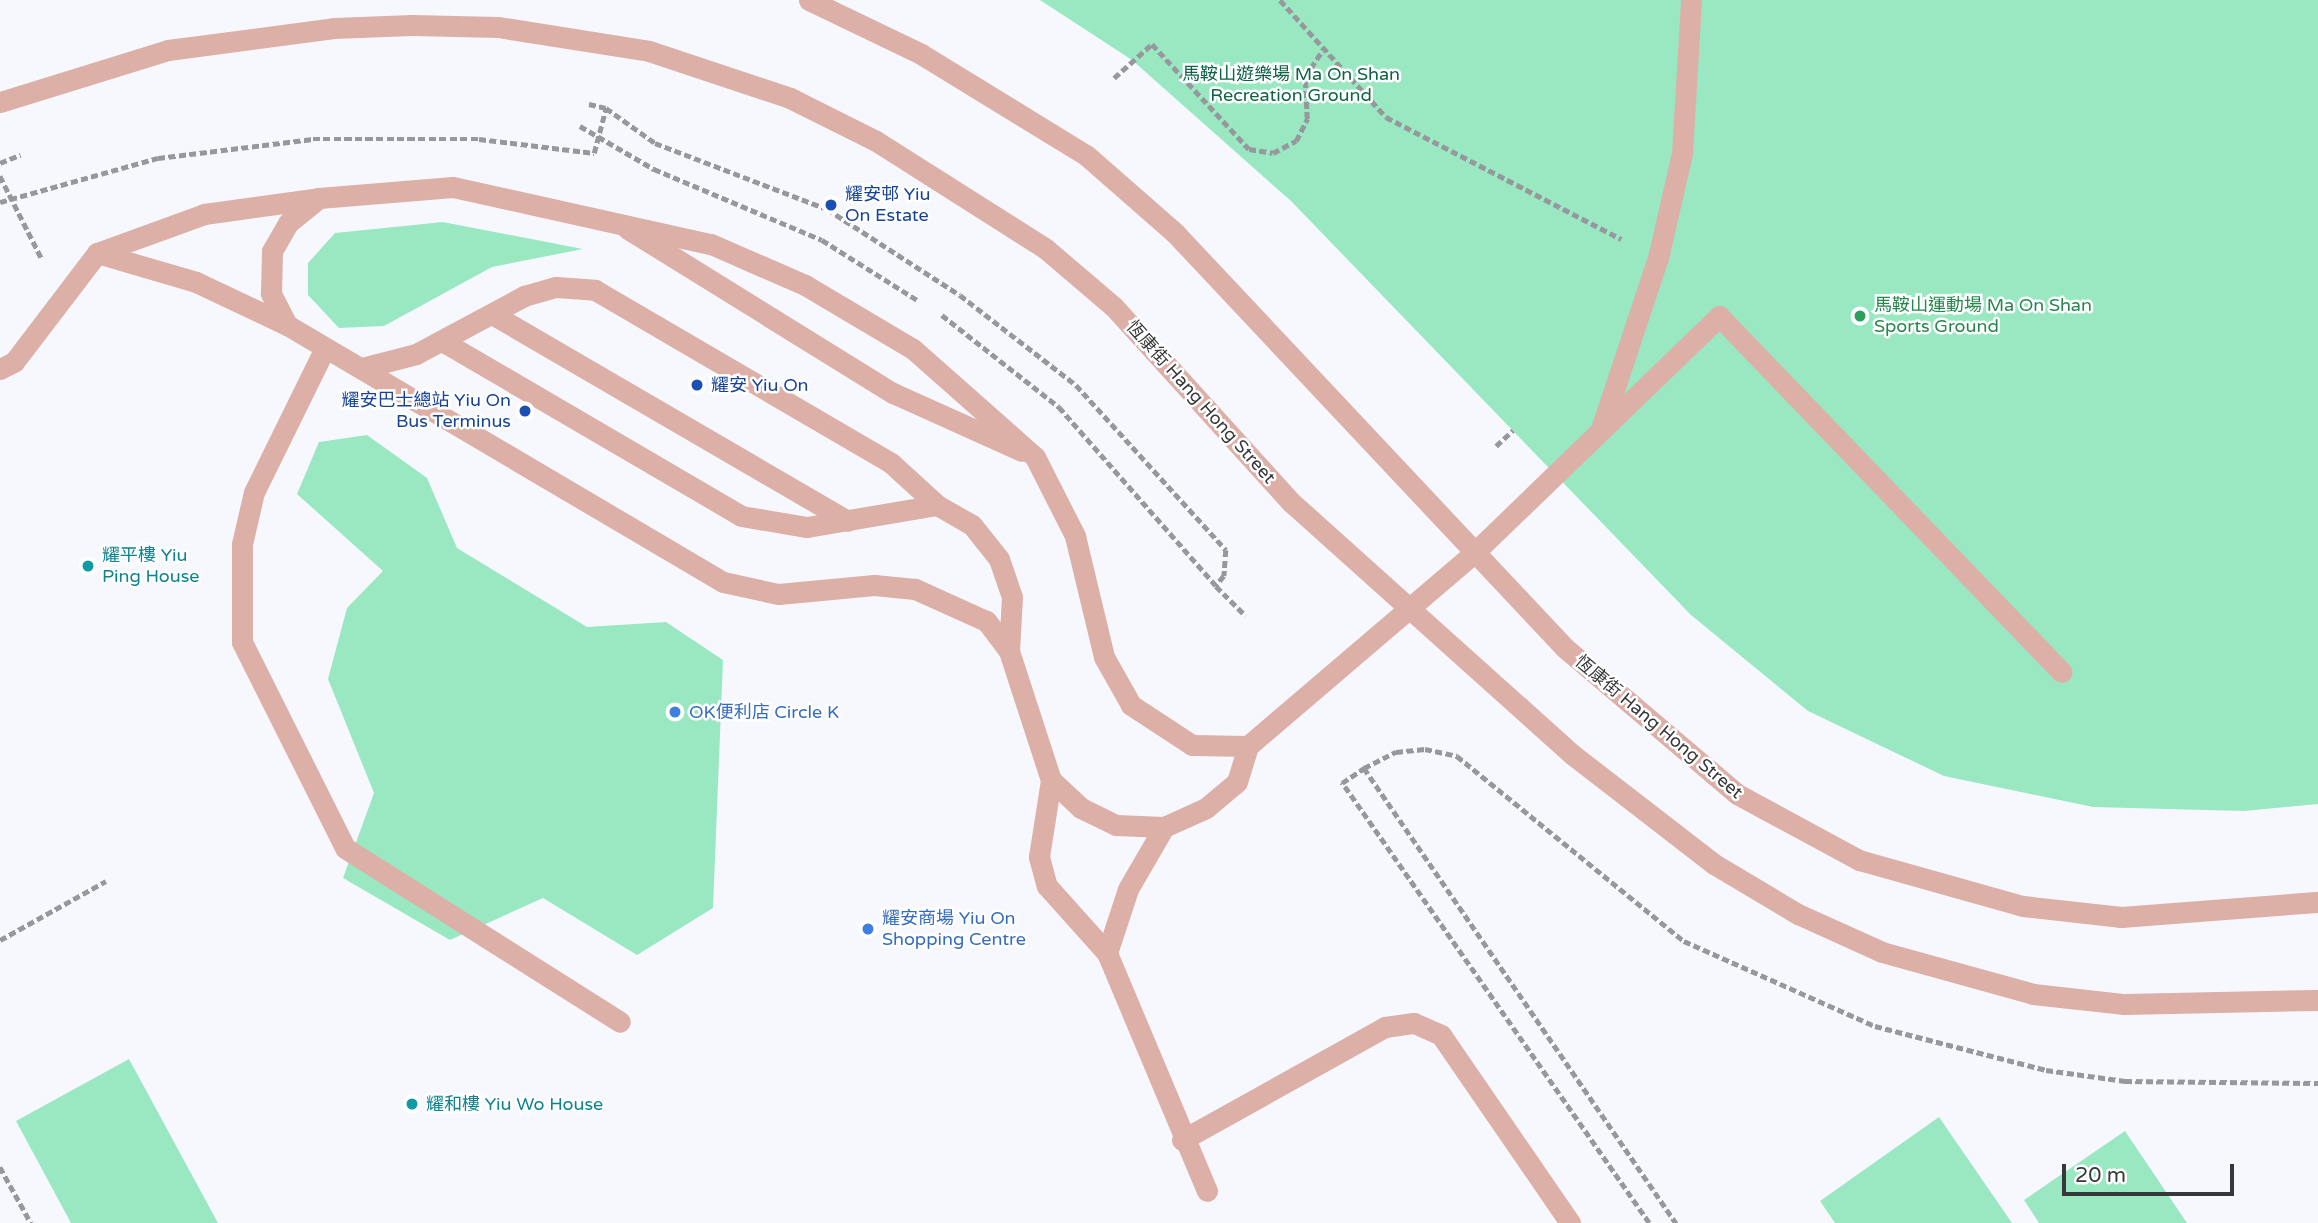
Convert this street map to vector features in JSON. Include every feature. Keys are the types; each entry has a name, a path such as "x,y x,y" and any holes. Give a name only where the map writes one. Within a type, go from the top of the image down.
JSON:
{"street":[{"name":"恆康街 Hang Hong Street","path":"809,0 921,54 1086,155 1175,233 1564,648 1737,794 1859,860 2024,906 2121,917 2318,902"},
{"path":"1601,431 1658,258 1682,153 1691,0"},
{"name":"恆康街 Hang Hong Street","path":"0,102 168,50 334,28 498,27 649,51 722,73 876,141 1046,249 1114,307 1293,503 1415,607 1573,755 1714,864 1798,914 1882,952 2034,994 2124,1004 2318,1000"},
{"path":"0,369 14,362 97,253 204,214 319,198 453,187 618,221 710,244 805,285 913,349 1035,457 1075,536 1104,657 1131,705 1192,745 1248,746"},
{"path":"287,325 271,293 272,251 288,223 319,198"},
{"path":"618,221 893,393 1035,457"},
{"path":"97,253 196,282 287,325 324,350 362,368 410,402 723,582 778,594 874,585 915,589 986,621 1009,651 1051,780 1039,857 1047,886 1107,953 1182,1140 1207,1191"},
{"path":"362,368 442,341 492,314 556,287 595,290 891,463 937,505 972,525 999,559 1012,597 1009,651"},
{"path":"492,314 847,521"},
{"path":"1051,780 1080,808 1116,825 1164,827 1206,808 1237,782 1248,746 1475,554 1719,316 2062,672"},
{"path":"442,341 741,516 785,526 847,521 937,505"},
{"path":"324,350 254,492 242,544 242,642 345,848 620,1022"},
{"path":"1107,953 1128,888 1164,827"},
{"path":"1182,1140 1385,1027 1414,1023 1441,1035 1570,1223"}],"path":[{"path":"1284,1 1386,117 1658,258"},
{"path":"1114,78 1152,44 1249,149 1273,153 1296,141 1307,118 1306,77 1324,48"},
{"path":"589,104 606,108"},
{"path":"0,163 20,155"},
{"path":"0,176 28,243 74,284"},
{"path":"1496,446 1513,430"},
{"path":"1364,768 1676,1223"},
{"path":"1342,783 1649,1223"},
{"path":"0,940 106,881"},
{"path":"0,1167 31,1223"}],"green space":[{"name":"馬鞍山運動場 Ma On Shan Sports Ground","path":"1040,0 2318,0 2318,804 2244,811 2093,807 1944,776 1808,711 1691,615 1291,201 1132,60"},
{"path":"443,222 583,249 492,267 384,326 339,328 308,295 308,263 335,233"},
{"path":"367,435 427,478 457,548 587,627 666,622 723,660 713,908 637,955 543,898 450,940 343,878 374,793 328,679 347,608 383,571 297,494 319,442"},
{"path":"129,1059 218,1223 71,1223 16,1121"},
{"path":"1939,1117 2012,1223 1835,1223 1820,1201"},
{"path":"2125,1131 2187,1223 2039,1223 2024,1200"}],"place":[{"name":"耀安邨 Yiu On Estate","path":"831,205"},
{"name":"馬鞍山運動場 Ma On Shan Sports Ground","path":"1860,316"},
{"name":"耀安 Yiu On","path":"697,385"},
{"name":"耀安巴士總站 Yiu On Bus Terminus","path":"525,411"},
{"name":"耀平樓 Yiu Ping House","path":"88,566"},
{"name":"OK便利店 Circle K","path":"675,712"},
{"name":"耀安商場 Yiu On Shopping Centre","path":"868,929"},
{"name":"耀和樓 Yiu Wo House","path":"412,1104"}],"park label":[{"name":"馬鞍山遊樂場 Ma On Shan Recreation Ground","path":"1291,85"}]}
